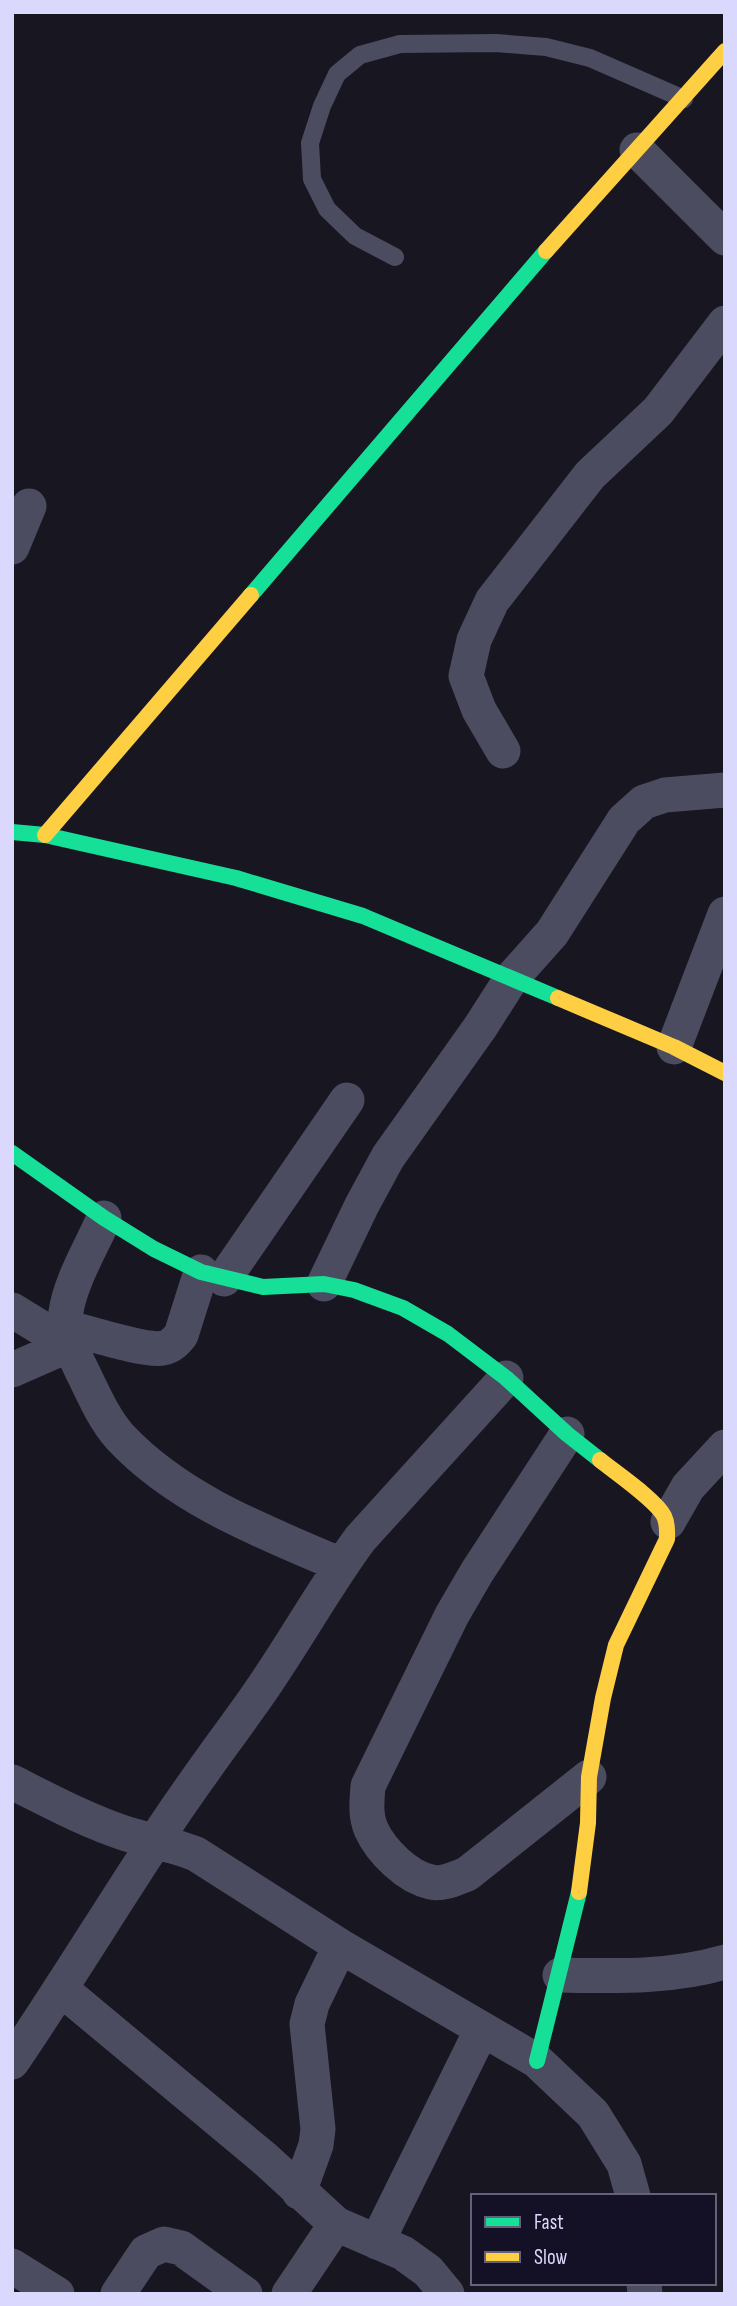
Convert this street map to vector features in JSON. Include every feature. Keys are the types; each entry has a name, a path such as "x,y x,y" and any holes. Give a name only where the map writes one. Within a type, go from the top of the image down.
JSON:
{"main road":[{"path":"45,835 530,270 725,51"},
{"path":"12,832 45,835 236,878 363,916 674,1047 725,1073"},
{"path":"12,1153 104,1218 154,1249 213,1275 263,1287 324,1284 354,1290 403,1308 447,1334 506,1378 567,1434 649,1499 668,1522 667,1539 616,1645 603,1698 590,1777 581,1882 537,2061"}],"street":[{"path":"637,150 725,237"},
{"path":"503,751 479,710 467,677 474,640 492,601 590,475 658,411 725,323"},
{"path":"12,547 29,506"},
{"path":"324,1284 388,1157 511,979 552,933 624,820 644,802 665,795 725,790"},
{"path":"674,1047 725,914"},
{"path":"12,1310 67,1336 150,1349 165,1348 175,1343 213,1275 347,1100"},
{"path":"104,1218 71,1292 66,1311 67,1336 99,1405 120,1436 159,1472 206,1502 341,1565"},
{"path":"12,1370 67,1336"},
{"path":"12,2062 154,1841 255,1699 341,1565 360,1539 506,1378"},
{"path":"567,1434 452,1615 368,1786 366,1810 371,1829 384,1849 411,1874 432,1883 450,1881 467,1874 590,1777"},
{"path":"668,1522 688,1487 725,1447"},
{"path":"12,1782 67,1810 125,1833 196,1854 340,1945 537,2061 593,2114 624,2164 632,2194"},
{"path":"299,2192 316,2145 318,2129 307,2024 312,2004 340,1945"},
{"path":"559,1975 645,1976 699,1969 725,1962"},
{"path":"61,1989 264,2158 335,2224 403,2253 428,2271 447,2294"},
{"path":"377,2242 482,2029"},
{"path":"289,2294 335,2224"},
{"path":"118,2294 146,2252 164,2244 181,2248 245,2294"},
{"path":"12,2266 57,2294"}],"lane":[{"path":"395,257 355,236 327,209 313,179 310,143 322,106 337,74 360,55 400,44 496,43 546,47 590,58 684,99"}],"traffic: fast":[{"path":"251,595 546,251"},
{"path":"12,832 45,835 236,878 363,916 558,998"},
{"path":"12,1153 104,1218 154,1249 201,1272 263,1287 324,1284 354,1290 403,1308 448,1334 506,1378 567,1434 600,1460"},
{"path":"537,2061 579,1892"}],"traffic: slow":[{"path":"546,251 725,51"},
{"path":"45,835 251,595"},
{"path":"558,998 674,1047 725,1073"},
{"path":"579,1892 588,1823 589,1777 603,1698 616,1645 667,1539 666,1522 660,1510 600,1460"}]}
